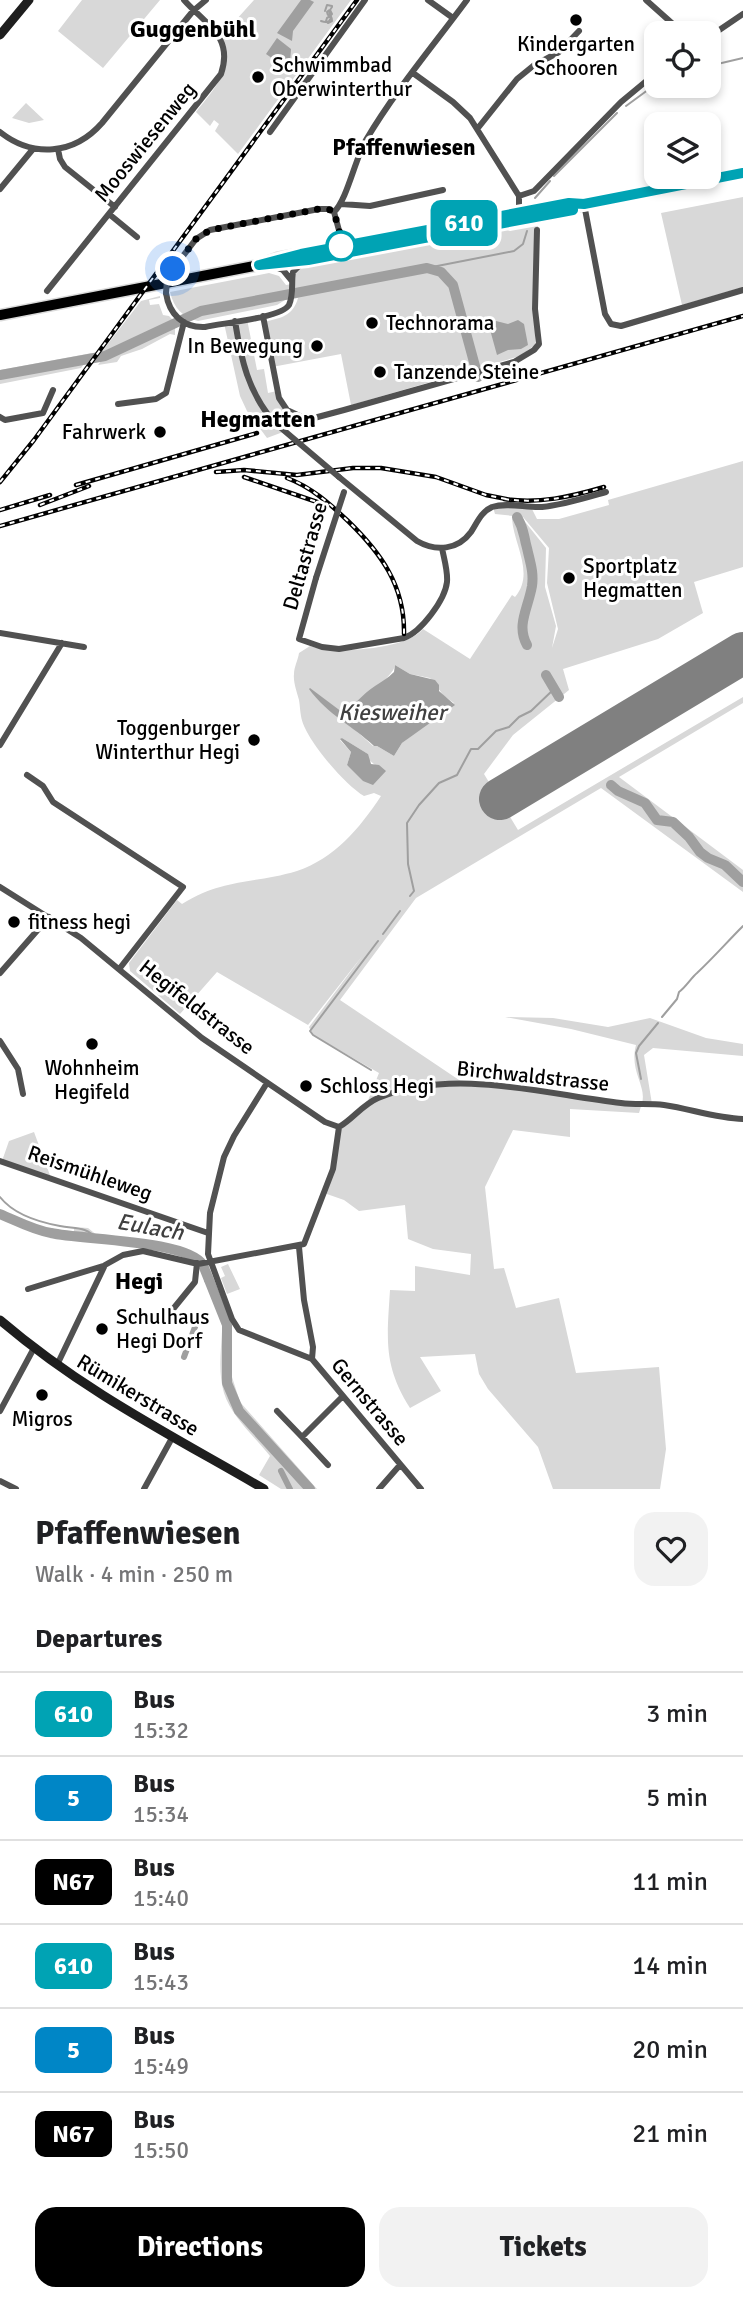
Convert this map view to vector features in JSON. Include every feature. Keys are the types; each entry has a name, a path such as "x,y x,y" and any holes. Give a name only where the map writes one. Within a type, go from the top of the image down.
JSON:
{"main road":[{"path":"0,35 29,0"},
{"path":"0,315 568,211 584,204 743,173"},
{"path":"264,265 277,258 519,212 571,203 584,204"},
{"name":"Rümikerstrasse","path":"0,1320 34,1348 115,1405 264,1489"}],"street":[{"name":"Mooswiesenweg","path":"47,291 221,74 225,55 221,39 184,0"},
{"path":"0,132 15,143 33,149 58,149 79,142 95,131 193,10 206,0"},
{"path":"270,132 365,0"},
{"path":"428,0 453,18"},
{"path":"334,212 341,204 363,146 467,0"},
{"path":"646,0 670,21"},
{"path":"721,29 743,14"},
{"path":"478,128 514,82 533,66 559,52 579,31"},
{"path":"413,73 462,110 478,128 519,196 519,212"},
{"path":"519,196 534,191 644,83"},
{"path":"0,189 33,149"},
{"path":"58,149 65,167 115,207"},
{"path":"341,204 370,206 443,190"},
{"path":"584,204 605,314 611,324 621,326 743,290"},
{"path":"308,260 296,268 291,299 283,311 201,327 180,320 169,306 167,280 196,239 210,230 319,209 334,212"},
{"path":"334,212 338,231 353,244"},
{"path":"109,214 137,237"},
{"path":"263,316 279,397 287,410 300,417 318,417 518,361 539,346 535,309 537,230"},
{"path":"325,249 335,240 338,231"},
{"path":"264,265 283,270 292,285"},
{"path":"118,404 156,399 166,393 180,320"},
{"path":"235,321 249,383 258,401 274,422 417,541 431,548 454,546 465,539 482,514 493,507 550,505 606,492"},
{"path":"0,417 5,420 43,413 53,390"},
{"name":"Deltastrasse","path":"349,485 344,492 316,578 299,639 322,647 339,649 414,634 445,589 447,577 442,548"},
{"path":"0,633 84,647"},
{"path":"0,745 62,643"},
{"path":"27,775 43,786 53,802 183,887 120,968"},
{"name":"Hegifeldstrasse","path":"0,887 49,917 120,968 202,1038 329,1125 340,1127"},
{"path":"0,973 49,917"},
{"path":"0,1041 18,1069 23,1094"},
{"path":"169,1314 195,1282 203,1262 211,1207 226,1152 267,1083"},
{"name":"Birchwaldstrasse","path":"340,1127 363,1106 381,1097 450,1084 504,1087 622,1103 662,1105 743,1119"},
{"path":"28,1289 141,1251 203,1262 299,1247 307,1239 333,1169 340,1127"},
{"name":"Reismühleweg","path":"0,1161 208,1233"},
{"name":"Gernstrasse","path":"299,1247 304,1300 313,1343 312,1359 421,1489"},
{"path":"203,1262 239,1330 312,1359"},
{"path":"57,1365 105,1265"},
{"path":"0,1411 34,1348"},
{"path":"302,1437 343,1396"},
{"path":"277,1411 328,1465"},
{"path":"144,1489 172,1438"},
{"path":"379,1489 400,1465"},
{"path":"0,1480 16,1489"}],"shaded area":[{"path":"82,0 160,0 103,68 58,31"},
{"name":"Schwimmbad Oberwinterthur","path":"254,0 351,0 238,154 215,131 219,124 214,120 210,126 196,112 216,85 225,66 225,45 220,33 226,31"},
{"path":"26,103 44,120 29,123 12,118"},
{"path":"743,197 743,287 682,305 661,213"},
{"path":"538,226 535,345 520,356 351,405 341,354 272,367 264,322 290,312 298,298 285,300 277,305 198,321 179,311 170,292 269,273 279,276 286,285 292,284 293,275 308,260 312,263 502,228 510,231"},
{"path":"160,296 149,300 150,305 159,304 163,315 169,316 175,322 175,335 170,334 142,349 121,356 117,362 98,365 108,351 100,354 141,301"},
{"path":"247,319 257,370 264,369 268,393 277,391 282,403 298,416 283,432 267,438 247,411 240,396 224,323"},
{"path":"92,353 81,368 0,384 0,370"},
{"path":"743,461 743,567 694,582 703,613 658,639 563,669 569,690 513,735 484,774 518,830 743,697 743,703 619,777 743,870 743,892 601,788 416,898 340,1000 465,1084 642,1103 639,1113 570,1109 570,1137 513,1130 485,1187 494,1269 504,1268 516,1308 559,1298 576,1373 659,1367 666,1449 660,1489 553,1489 538,1447 488,1389 479,1374 475,1354 420,1357 441,1391 410,1408 401,1393 389,1351 390,1290 415,1291 415,1266 470,1275 471,1254 433,1249 408,1239 405,1205 359,1211 344,1200 324,1193 334,1166 339,1127 367,1103 379,1073 313,1035 309,1027 363,955 308,1025 217,972 180,1014 130,971 129,963 177,900 182,904 212,890 297,871 311,865 345,841 381,796 374,793 364,796 356,790 326,760 309,736 301,716 294,680 299,653 310,646 352,650 386,646 402,642 423,629 470,659 512,595 515,597 521,588 523,569 512,519 515,517 522,518 546,548 545,587 556,626 552,648 558,629 547,583 549,548 523,517 495,514 493,507 531,507 537,519 559,519 609,505 608,500","holes":["395,665 410,674 430,678 444,696 454,703 402,743 394,756 373,746 309,688 341,712 381,683","342,738 368,754 368,759 375,765 373,784 347,765 351,752 340,740"]},
{"path":"505,1017 553,1018 608,1027 650,1018 706,1038 743,1044 743,1056 653,1048 644,1055 652,1104 642,1103 634,1054 636,1045"},
{"path":"34,1132 51,1178 2,1161 9,1141"},
{"path":"0,1212 52,1231 74,1233 74,1227 88,1228 98,1236 133,1239 195,1253 205,1261 231,1330 232,1377 240,1402 317,1489 281,1489 259,1475 270,1456 227,1402 220,1362 224,1330 199,1263 193,1257 132,1245 51,1235 0,1216"},
{"path":"228,1264 240,1289 227,1294 221,1278 225,1276 221,1267"}],"water":[{"path":"301,0 314,2 293,31 292,41 277,33"},
{"path":"277,38 291,49 290,63 276,61 266,54"},
{"path":"518,320 524,324 528,345 497,355 489,326 496,321 508,324"},
{"name":"Kiesweiher","path":"395,665 410,674 435,680 439,691 455,705 402,743 394,756 374,746 324,706 309,689 342,712 392,674"},
{"path":"340,739 368,754 371,764 379,765 386,771 373,785 363,781 347,765 351,752"}],"waterway":[{"path":"321,21 326,22 327,22 328,22 329,21 331,18 330,17 329,16 328,15 327,12 330,10 332,15 331,15 331,16 330,16 329,17 327,18 326,21 328,23 332,21 331,17 330,15 330,14 329,13 329,11 330,10 332,7 332,6 327,5 325,11"},
{"path":"721,63 743,58"},
{"path":"626,106 644,93"},
{"path":"554,176 617,113"},
{"path":"535,198 550,181"},
{"path":"427,268 514,251 523,244 527,231"},
{"path":"0,375 105,356 201,311 427,268 441,272 453,285 478,377"},
{"path":"517,517 524,533 532,576 523,624 527,645"},
{"path":"546,675 559,697"},
{"path":"410,896 414,891 408,864 407,823 419,805 439,783 457,775 471,749 478,749 496,731 509,727 554,689"},
{"path":"611,785 645,803 657,820 673,822 700,852 725,865 743,882"},
{"path":"383,934 400,911"},
{"path":"662,1017 677,999 679,992 743,926"},
{"path":"371,1070 310,1031 378,941"},
{"path":"641,1079 636,1053 658,1023"},
{"path":"0,1197 12,1209 27,1217 84,1230 96,1239"},
{"name":"Eulach","path":"0,1214 31,1228 51,1233 177,1250 203,1265 227,1325 227,1383 239,1411 310,1489"},
{"name":"Eulach","path":"207,1280 208,1276"},
{"path":"184,1357 199,1316"},
{"path":"281,1471 290,1489"}],"runway":[{"path":"500,799 743,653"}],"railway":[{"path":"0,482 34,440 357,0"},
{"path":"0,526 743,316"},
{"path":"76,485 257,433"},
{"path":"216,472 244,470 297,475 353,468 381,468 436,477 486,495 511,500"},
{"path":"244,477 317,502"},
{"path":"287,478 312,491 334,508 371,545 395,586 400,601 404,634"},
{"path":"40,505 89,486"},
{"path":"504,499 554,499 604,487"},
{"path":"0,510 50,495"}],"bus line":[{"name":"610","path":"573,210 308,260 259,265 277,258 743,173"}],"place":[{"name":"Kindergarten Schooren","path":"576,20"},
{"name":"Schwimmbad Oberwinterthur","path":"258,77"},
{"name":"Technorama","path":"372,323"},
{"name":"In Bewegung","path":"317,346"},
{"name":"Tanzende Steine","path":"380,372"},
{"name":"Fahrwerk","path":"160,432"},
{"name":"Sportplatz Hegmatten","path":"569,578"},
{"name":"Toggenburger Winterthur Hegi","path":"254,740"},
{"name":"fitness hegi","path":"14,922"},
{"name":"Wohnheim Hegifeld","path":"92,1044"},
{"name":"Schloss Hegi","path":"306,1086"},
{"name":"Schulhaus Hegi Dorf","path":"102,1329"},
{"name":"Migros","path":"42,1395"}],"district":[{"name":"Guggenbühl","path":"193,29"},
{"name":"Pfaffenwiesen","path":"404,147"},
{"name":"Hegmatten","path":"258,419"},
{"name":"Hegi","path":"139,1281"}],"route":[{"path":"173,269 196,239 210,230 319,209 334,212 340,234 353,244 341,246"}]}
